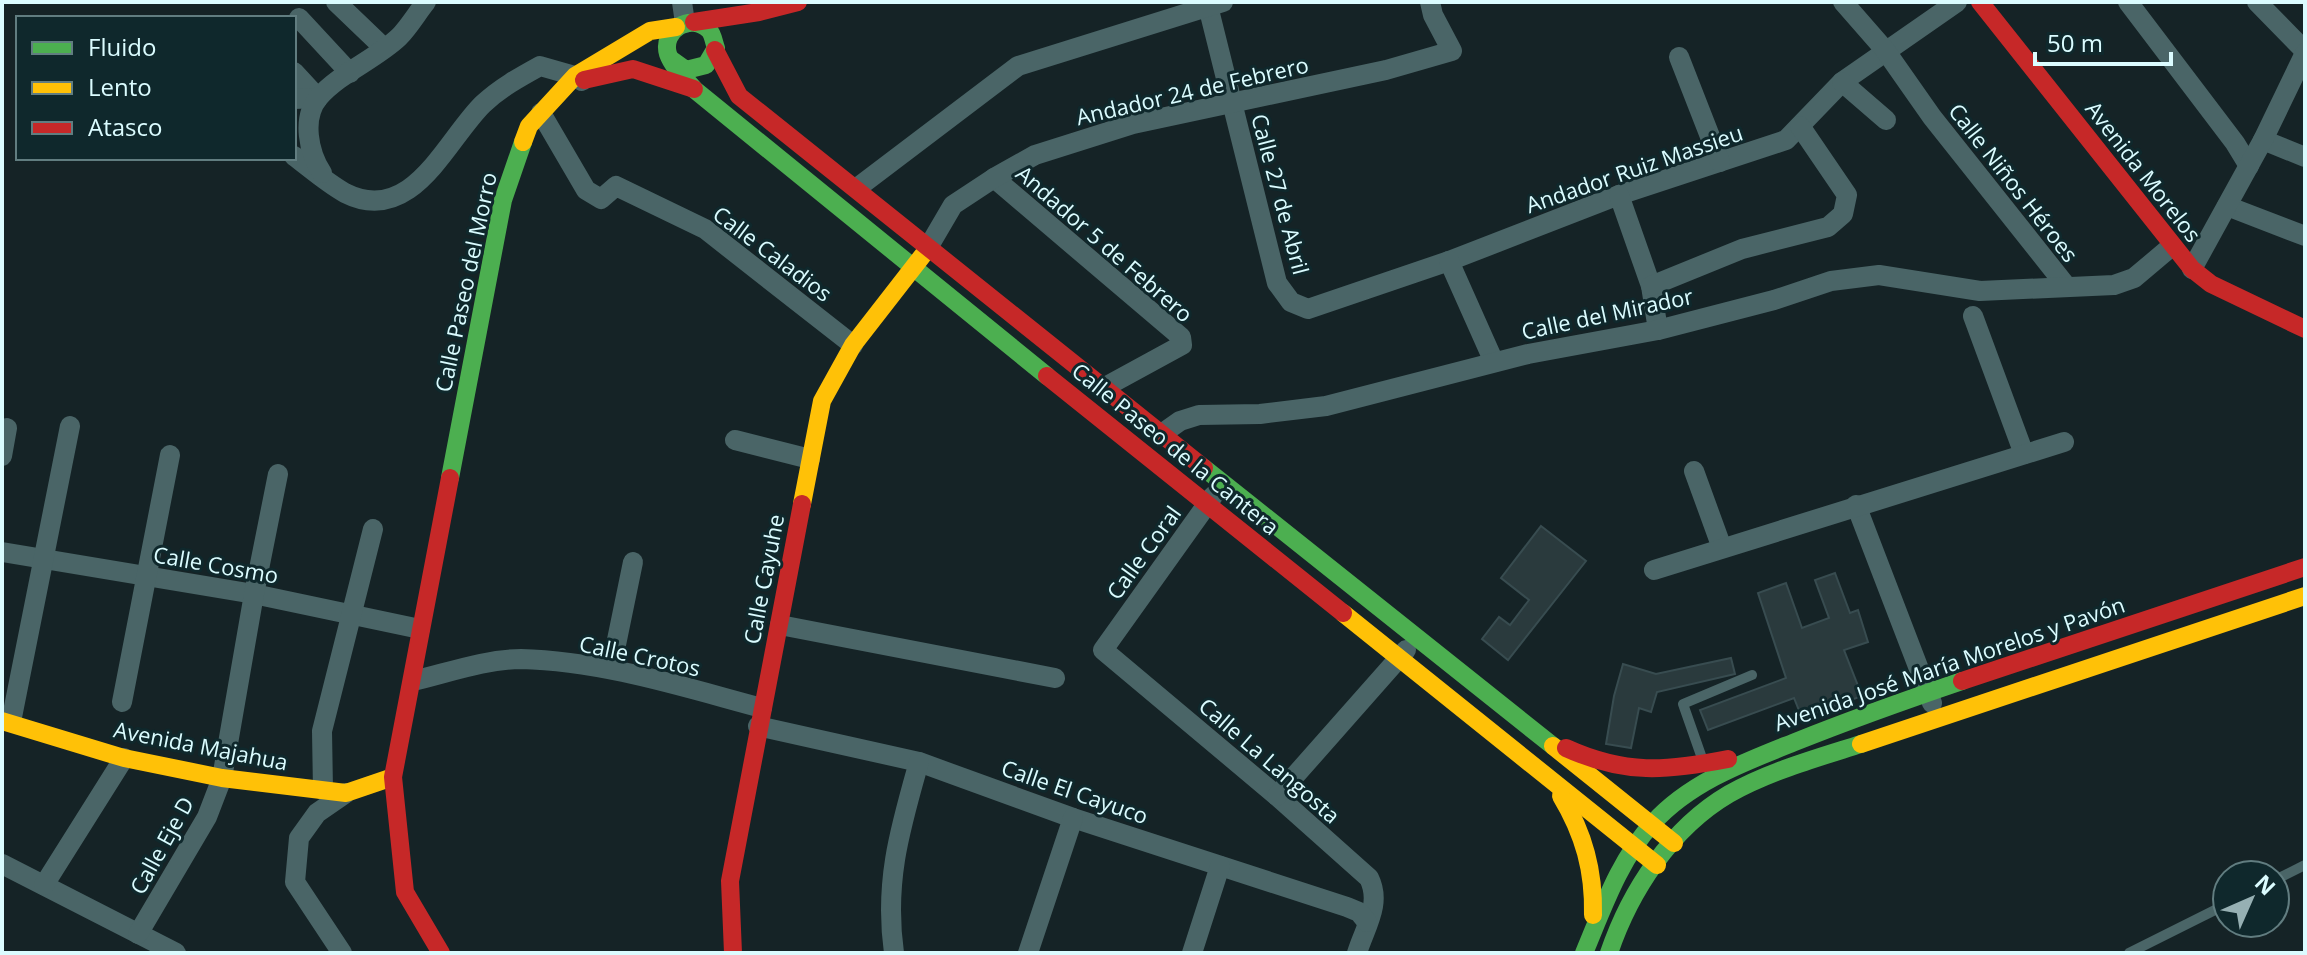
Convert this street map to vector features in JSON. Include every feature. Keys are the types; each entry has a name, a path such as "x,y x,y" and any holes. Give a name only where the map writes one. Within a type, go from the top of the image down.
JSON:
{"main road":[{"name":"Calle Paseo del Morro","path":"441,953 405,892 393,777 503,200 529,126 574,81 650,31 798,2"},
{"name":"Avenida Morelos","path":"1980,2 2192,269 2211,284 2305,329"},
{"path":"727,41 715,38 710,31 685,24 671,33 667,47 678,67 694,71 709,63 727,41 743,21 759,12"},
{"name":"Calle Paseo de la Cantera","path":"727,41 728,73 739,96 1674,843"},
{"name":"Calle Paseo de la Cantera","path":"672,60 695,90 914,269 1657,865"},
{"path":"574,81 633,69 695,90"},
{"name":"Calle Cayuhe","path":"733,953 730,881 822,401 853,345 929,246"},
{"name":"Avenida José María Morelos y Pavón","path":"1528,728 1580,755 1634,766 1708,770 1928,692 2305,567"},
{"path":"1609,953 1636,891 1708,807 1728,795 1785,771 1937,717 2305,596"},
{"name":"Avenida Majahua","path":"6,722 124,758 222,778 346,793 393,777"},
{"path":"1588,944 1607,892 1633,846 1651,824 1708,770"},
{"path":"1552,782 1574,817 1591,860 1594,896 1588,944"}],"street":[{"path":"336,2 384,48"},
{"path":"327,180 314,161 308,139 310,116 318,98 400,37 426,2"},
{"path":"682,2 685,24"},
{"name":"Andador 24 de Febrero","path":"929,246 953,205 1035,155 1133,124 1386,70 1452,51 1433,15 1430,2"},
{"name":"Calle Niños Héroes","path":"1843,2 1885,50 1932,117 2067,287 2114,285 2134,278 2172,246"},
{"name":"Andador Ruiz Massieu","path":"1291,302 1308,309 1449,261 1619,195 1786,140 1842,82 1957,2"},
{"path":"2128,2 2249,166"},
{"path":"2192,269 2263,140 2305,52 2257,2"},
{"path":"857,188 1018,66 1212,3"},
{"name":"Calle 27 de Abril","path":"1212,3 1232,103 1277,283 1291,302"},
{"path":"299,18 350,73"},
{"path":"1679,57 1720,162"},
{"path":"296,157 346,193 368,199 390,198 411,189 428,173 482,105 509,83 540,66 574,81"},
{"path":"296,74 318,98"},
{"path":"1842,82 1886,120"},
{"path":"296,99 318,98"},
{"name":"Calle Caladios","path":"541,113 586,190 601,199 616,186 705,229 853,345"},
{"path":"1651,286 1742,249 1828,227 1843,214 1847,195 1800,126"},
{"path":"2263,140 2305,157"},
{"name":"Andador 5 de Febrero","path":"994,178 1181,337 1182,345 1105,387"},
{"path":"1619,195 1651,286 1658,330"},
{"path":"2227,206 2305,236"},
{"path":"1449,261 1494,362"},
{"name":"Calle del Mirador","path":"1163,433 1180,421 1199,415 1260,414 1326,406 1494,362 1658,330 1774,300 1831,281 1879,275 1980,291 2067,287"},
{"path":"1973,316 2024,454"},
{"path":"6,722 70,426"},
{"path":"2,456 7,428"},
{"path":"735,440 810,459"},
{"path":"1654,570 2064,442"},
{"path":"122,702 170,455"},
{"path":"1694,471 1722,548"},
{"name":"Calle Eje D","path":"138,934 207,817 222,778 278,474"},
{"name":"Calle Coral","path":"1103,650 1223,483"},
{"path":"1856,505 1937,717"},
{"path":"323,790 322,731 373,529"},
{"name":"Calle Cosmo","path":"2,552 254,594 420,629"},
{"path":"611,669 633,562"},
{"path":"780,625 1055,678"},
{"path":"1277,796 1416,638"},
{"name":"Calle La Langosta","path":"1103,650 1369,878 1375,890 1375,905 1357,953"},
{"name":"Calle Crotos","path":"413,681 519,659 611,669 760,717"},
{"name":"Calle El Cayuco","path":"760,717 919,762 1073,818 1347,907 1359,912 1367,922"},
{"path":"44,885 124,758"},
{"path":"894,953 891,892 897,840 919,762"},
{"path":"337,951 295,882 299,838 317,813 346,793"},
{"path":"1028,953 1073,818"},
{"path":"2,864 176,953"},
{"path":"1192,953 1220,866"}],"lane":[{"path":"1728,795 1708,770 1683,704 1752,675"},
{"path":"2129,953 2211,912"}],"building":[{"path":"1541,526 1586,561 1508,660 1482,639 1499,617 1510,625 1529,600 1501,578"},
{"path":"1835,573 1850,613 1858,610 1868,642 1844,650 1862,696 1802,718 1794,698 1708,730 1700,710 1786,678 1758,593 1786,583 1802,628 1829,618 1815,580"},
{"path":"1731,658 1735,674 1657,692 1651,712 1639,708 1631,748 1606,744 1623,664 1656,674"}],"traffic: fast":[{"path":"672,60 686,70 706,65 716,48 709,30 702,25 686,23 673,31 667,45 673,64 695,90 1047,376"},
{"path":"450,478 503,200 523,142"},
{"path":"1204,468 1553,746"},
{"path":"1584,953 1613,885 1641,837 1684,796 1757,757 1962,681"},
{"path":"1609,953 1628,907 1655,863 1689,824 1708,808 1761,778 1861,744"}],"traffic: slow":[{"path":"523,142 529,126 575,76 650,31 676,27"},
{"path":"802,504 822,401 853,345 923,255"},
{"path":"1861,744 2305,596"},
{"path":"1343,613 1657,865"},
{"path":"2,721 124,758 222,778 346,793 393,777"},
{"path":"1553,746 1674,843"},
{"path":"1561,796 1576,824 1586,853 1592,883 1593,915"}],"traffic: jam":[{"path":"694,22 759,12 798,2"},
{"path":"1980,2 2192,269 2211,284 2305,329"},
{"path":"715,50 739,96 1204,468"},
{"path":"584,80 633,69 694,89"},
{"path":"1047,376 1343,613"},
{"path":"441,953 405,892 393,777 450,478"},
{"path":"733,953 730,881 802,504"},
{"path":"1962,681 2305,567"},
{"path":"1566,748 1627,767 1665,768 1728,759"}]}
